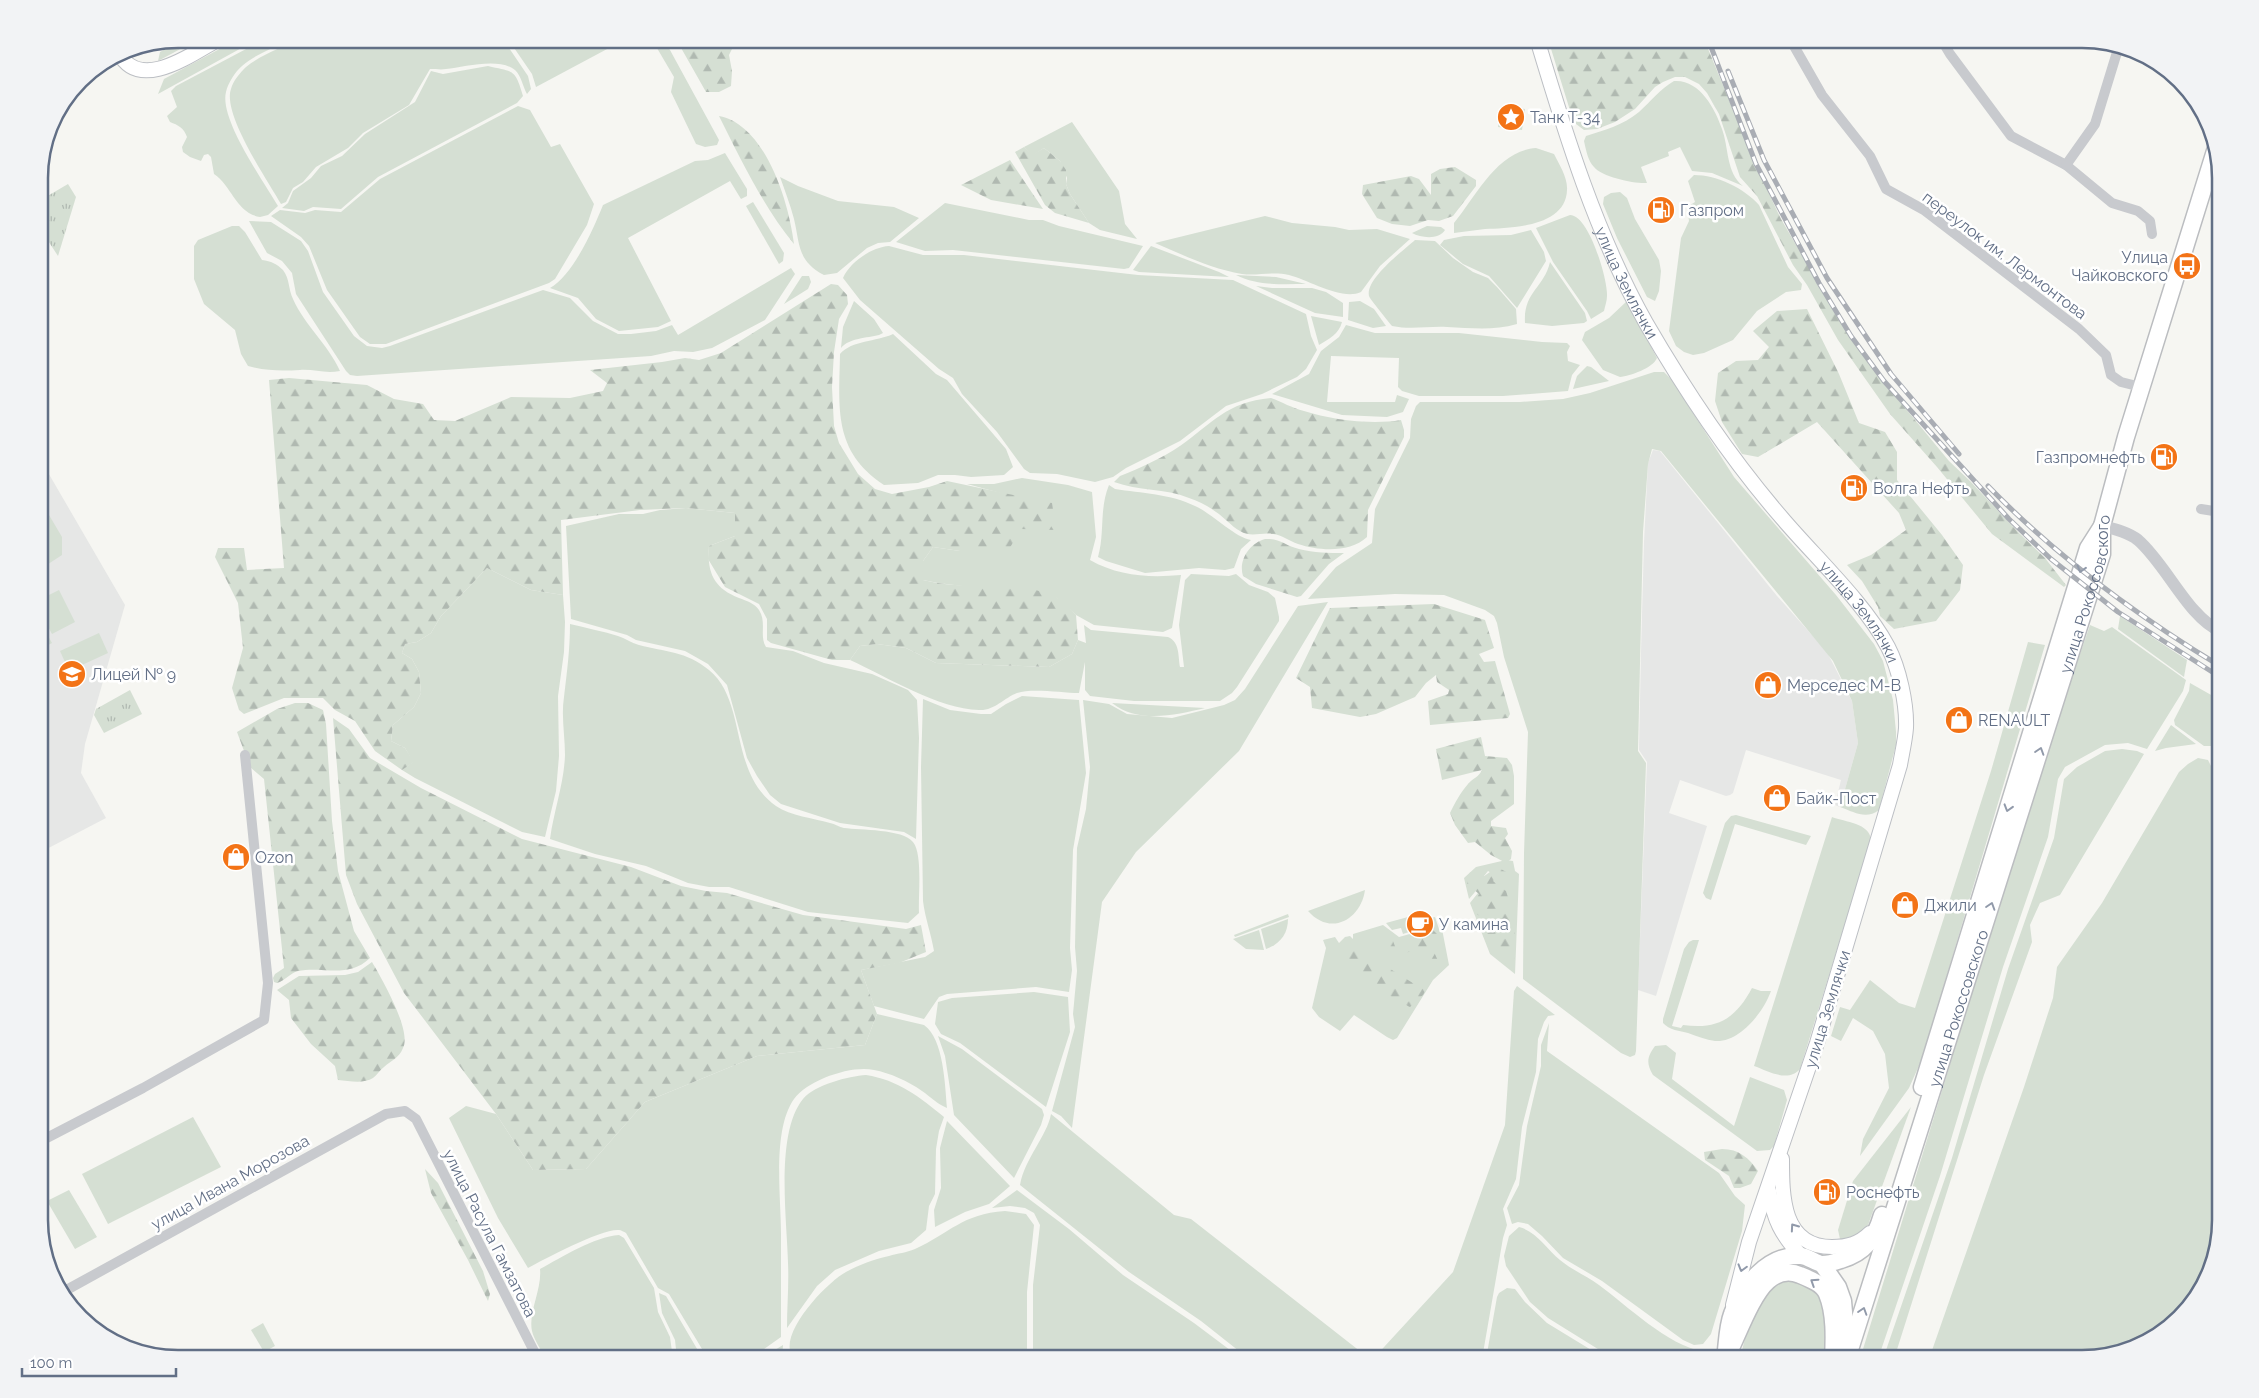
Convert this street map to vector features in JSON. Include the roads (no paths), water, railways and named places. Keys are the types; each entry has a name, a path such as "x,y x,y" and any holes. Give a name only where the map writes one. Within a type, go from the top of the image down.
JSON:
{"highway":[{"path":"2102,526 2141,387 2211,165"},
{"name":"улица Рокоссовского","path":"1822,1264 1859,1253 1867,1247 1880,1223 2088,548 2102,526"},
{"name":"улица Рокоссовского","path":"1846,1350 2102,554 2102,526"},
{"path":"1732,1314 1755,1275 1767,1265 1780,1259 1801,1256 1822,1264 1838,1287 1843,1301 1843,1350"},
{"path":"1730,1350 1757,1295 1768,1280 1783,1272 1797,1273 1816,1282 1827,1293 1841,1350"},
{"name":"улица Землячки","path":"1726,1350 1732,1314"}],"main road":[{"path":"125,59 136,68 150,71 158,70 201,48"},
{"name":"улица Землячки","path":"1540,48 1583,184 1614,257 1646,323 1713,430 1780,516 1859,605 1888,647 1900,682 1906,727 1900,765 1817,1044 1749,1242 1735,1292 1732,1314"},
{"path":"1782,1146 1784,1205 1788,1219 1804,1240 1816,1246 1846,1246 1858,1243 1880,1223"},
{"path":"1769,1188 1778,1226 1786,1240 1801,1256"}],"street":[{"name":"переулок им. Лермонтова","path":"1795,48 1822,95 1870,156 1886,189 1924,210 2079,329 2106,355 2111,374 2121,382 2141,387"},
{"path":"1946,48 2010,136 2066,165 2112,203 2138,211 2150,221 2152,234"},
{"path":"2066,165 2095,124 2117,53"},
{"path":"2201,509 2211,511"},
{"path":"2102,526 2136,539 2168,573 2189,604 2211,626"},
{"path":"48,1137 143,1088 264,1020 268,983 245,755"},
{"name":"улица Ивана Морозова","path":"67,1289 386,1114 405,1111 416,1119"},
{"name":"улица Расула Гамзатова","path":"416,1119 533,1350"}],"railway":[{"path":"1711,48 1756,164 1819,283 1851,336 1884,381 2009,519 2051,559 2118,612 2211,672"},
{"path":"1728,71 1764,160 1827,278 1891,374 1959,454"},
{"path":"1988,486 2041,536 2098,583 2158,626 2211,660"}],"place":[{"name":"Танк Т-34","path":"1511,117"},
{"name":"Газпром","path":"1661,210"},
{"name":"Улица Чайковского","path":"2187,266"},
{"name":"Газпромнефть","path":"2164,457"},
{"name":"Волга Нефть","path":"1854,488"},
{"name":"Лицей № 9","path":"72,674"},
{"name":"Мерседес M-B","path":"1768,685"},
{"name":"RENAULT","path":"1959,720"},
{"name":"Байк-Пост","path":"1777,798"},
{"name":"Ozon","path":"236,857"},
{"name":"Джили","path":"1905,905"},
{"name":"У камина","path":"1420,924"},
{"name":"Роснефть","path":"1827,1192"}]}
